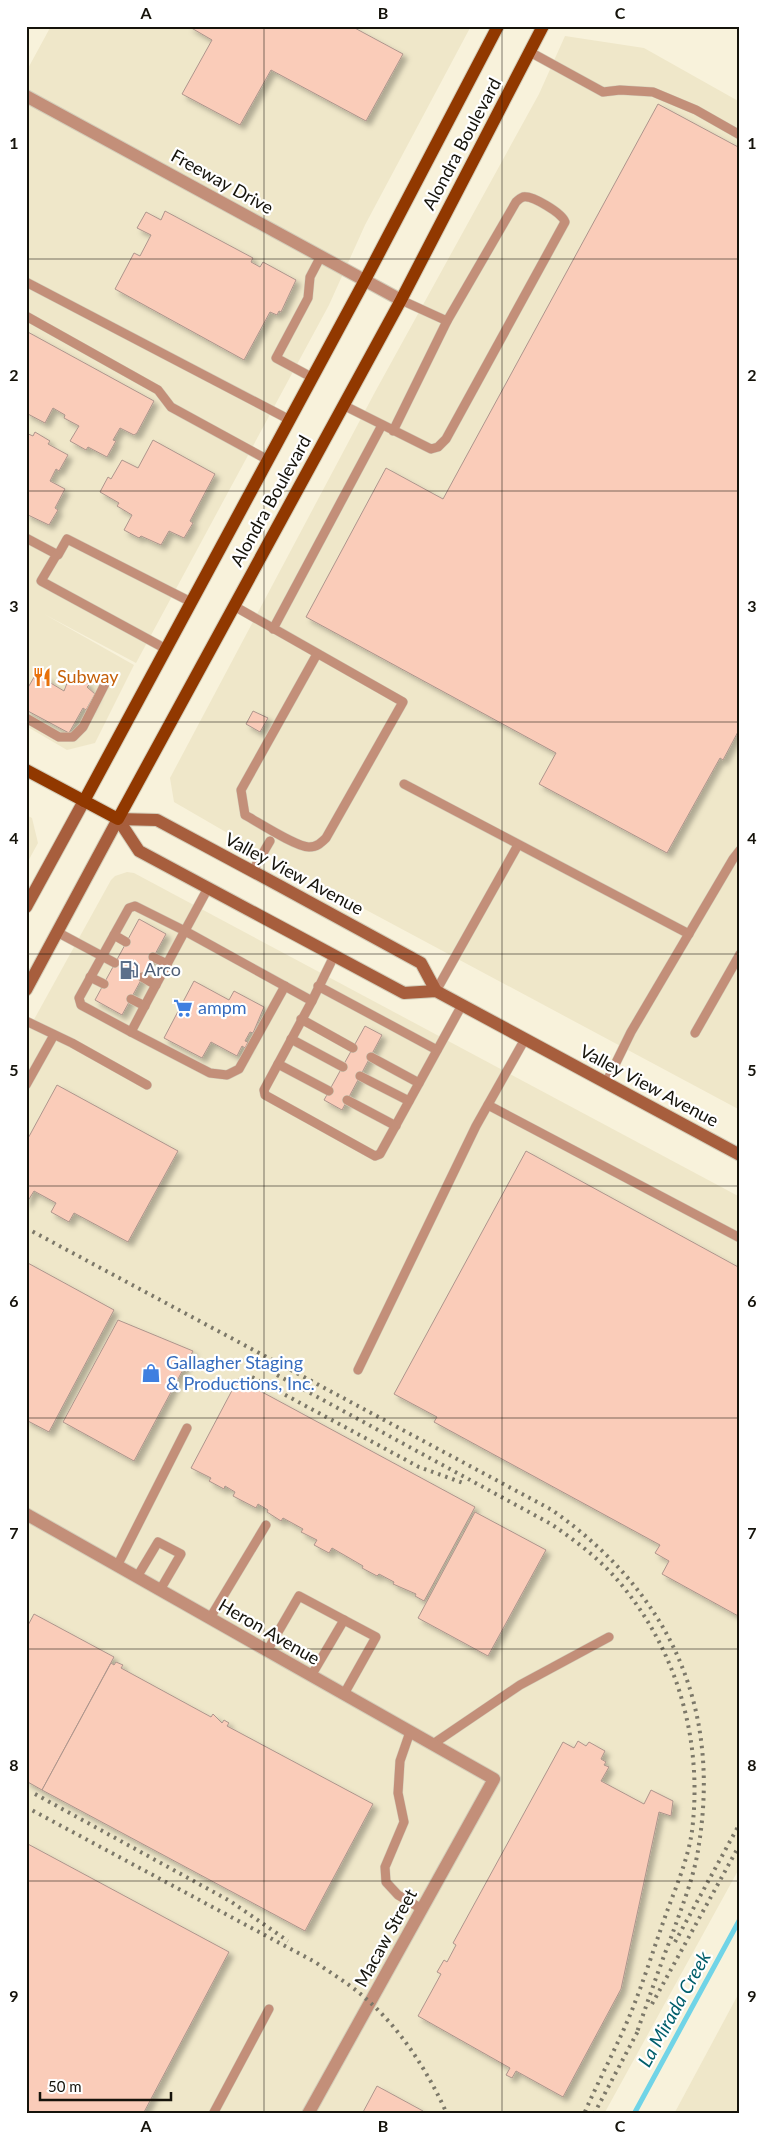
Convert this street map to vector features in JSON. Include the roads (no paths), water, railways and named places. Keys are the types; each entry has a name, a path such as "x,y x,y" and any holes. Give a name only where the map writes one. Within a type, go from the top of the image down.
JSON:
{"main road":[{"name":"Alondra Boulevard","path":"26,907 290,420 498,26"},
{"name":"Alondra Boulevard","path":"26,990 400,300 543,26"},
{"name":"Valley View Avenue","path":"26,770 118,819 157,820 271,881 421,963 436,991"},
{"name":"Valley View Avenue","path":"118,819 139,851 404,993 436,991 740,1155"}],"street":[{"name":"Freeway Drive","path":"26,96 400,300"},
{"name":"Heron Avenue","path":"26,1514 494,1779"},
{"name":"Macaw Street","path":"308,2114 494,1779"}],"lane":[{"path":"530,52 603,92 620,90 652,92 696,110 740,135"},
{"path":"343,405 393,431 431,449 438,447 446,439 565,222 563,217 530,198 523,197 516,202 447,321 393,431"},
{"path":"312,378 276,358 308,298 310,277 321,256"},
{"path":"26,282 290,420"},
{"path":"400,300 447,321"},
{"path":"26,316 158,390 171,407 268,460"},
{"path":"273,628 382,425"},
{"path":"26,538 57,554"},
{"path":"166,649 41,581 68,539 191,602"},
{"path":"234,606 403,702 326,838 317,846 307,848 245,815 241,790 317,654"},
{"path":"26,718 59,737 73,737 83,726 108,678"},
{"path":"404,784 689,934"},
{"path":"256,865 270,841"},
{"path":"436,991 518,845"},
{"path":"606,1083 631,1032 740,850"},
{"path":"131,1032 208,888"},
{"path":"285,986 239,1069 227,1075 210,1073 131,1032 81,1005 79,998 129,908 135,906 185,931 285,986 312,1001"},
{"path":"57,932 115,962"},
{"path":"114,935 126,942"},
{"path":"695,1033 740,954"},
{"path":"334,956 264,1090 265,1095 375,1156 380,1154 462,1005"},
{"path":"153,957 167,964"},
{"path":"90,977 104,984"},
{"path":"142,977 156,985"},
{"path":"318,986 437,1050"},
{"path":"131,999 144,1006"},
{"path":"302,1019 353,1048"},
{"path":"26,1021 54,1034 147,1085"},
{"path":"26,1085 54,1034"},
{"path":"358,1370 488,1105 525,1038"},
{"path":"291,1039 343,1067"},
{"path":"370,1057 419,1083"},
{"path":"278,1064 329,1091"},
{"path":"360,1076 409,1101"},
{"path":"347,1100 396,1126"},
{"path":"488,1105 740,1238"},
{"path":"117,1566 187,1428"},
{"path":"210,1618 266,1525"},
{"path":"137,1577 158,1542 181,1554 160,1590"},
{"path":"267,1651 299,1596 376,1637 344,1694"},
{"path":"311,1676 344,1620"},
{"path":"433,1744 520,1685 609,1637"},
{"path":"410,1732 400,1761 398,1793 404,1822 385,1867 386,1882 398,1895 422,1909"},
{"path":"213,2114 269,2010"}],"waterway":[{"name":"La Mirada Creek","path":"634,2114 740,1919"}],"railway":[{"path":"26,1228 552,1510 592,1542 627,1577 655,1614 677,1655 692,1698 701,1744 704,1792 699,1844 691,1879 636,2035"},
{"path":"277,1375 551,1524 570,1537 620,1583 640,1610 657,1638 671,1668 682,1700 694,1764 692,1831 688,1853 632,2010 584,2114"},
{"path":"252,1377 419,1467 466,1484"},
{"path":"35,1794 230,1901 288,1941"},
{"path":"26,1807 315,1962 348,1985 368,2001 408,2045 439,2096 447,2114"},
{"path":"675,1942 740,1823"},
{"path":"652,2004 740,1844"},
{"path":"594,2114 639,2029"}],"place":[{"name":"Subway","path":"42,677"},
{"name":"Arco","path":"129,970"},
{"name":"ampm","path":"183,1008"},
{"name":"Gallagher Staging & Productions, Inc.","path":"151,1373"}]}
